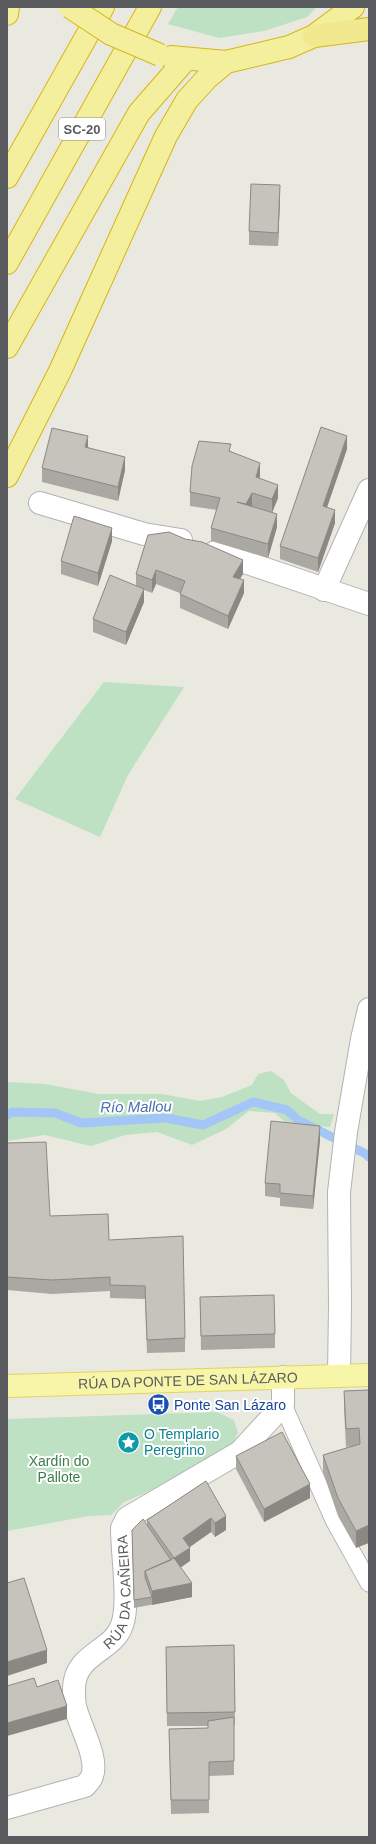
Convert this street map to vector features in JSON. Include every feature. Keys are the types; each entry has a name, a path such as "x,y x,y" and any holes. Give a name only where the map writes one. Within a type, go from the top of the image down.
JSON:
{"highway":[{"path":"7,14 8,7"},
{"path":"70,7 111,34 160,55 186,59 226,62 289,47 314,36 353,7"},
{"name":"SC-20","path":"7,177 103,7"},
{"name":"SC-20","path":"7,263 150,7"},
{"path":"314,36 369,30"},
{"path":"7,347 140,113 186,59"},
{"path":"7,476 60,371 166,136 187,100 207,78 226,62"}],"main road":[{"name":"RÚA DA PONTE DE SAN LÁZARO","path":"7,1386 369,1374"}],"street":[{"path":"324,590 369,490"},
{"path":"40,503 144,534 177,538 324,590 369,604"},
{"path":"339,1375 339,1192 346,1132 362,1039 369,1009"},
{"path":"283,1377 283,1405"},
{"name":"RÚA DA CAÑEIRA","path":"7,1808 85,1786 92,1777 94,1764 75,1706 74,1686 79,1668 90,1656 112,1640 122,1627 126,1614 122,1528 127,1518 240,1452 283,1405"}],"lane":[{"path":"283,1405 334,1520 369,1583"}],"green space":[{"path":"178,7 317,7 307,17 264,31 219,38 168,24"},
{"path":"104,682 184,687 128,775 100,837 15,799"},
{"path":"271,1071 284,1080 291,1093 320,1114 334,1114 330,1127 286,1123 275,1113 249,1111 226,1129 192,1145 157,1132 125,1135 91,1146 45,1135 7,1141 7,1082 45,1084 99,1094 162,1094 200,1101 222,1097 252,1085 258,1074"},
{"name":"Xardín do Pallote","path":"217,1412 234,1420 238,1433 232,1445 192,1470 124,1502 111,1515 89,1516 7,1531 7,1419"}],"building":[{"path":"251,184 280,185 278,233 249,231"},
{"path":"321,427 347,436 323,506 335,510 318,558 280,546"},
{"path":"52,428 88,436 85,447 125,457 118,487 42,468"},
{"path":"199,441 231,444 229,451 260,463 256,477 278,485 272,499 252,493 246,504 237,502 277,514 268,544 211,528 220,498 190,492 192,466"},
{"path":"74,516 112,528 98,573 61,561"},
{"path":"169,532 185,539 202,542 243,560 233,577 244,580 228,616 180,594 185,581 156,570 152,580 136,574 148,535"},
{"path":"110,575 144,589 126,632 93,619"},
{"path":"271,1121 320,1126 313,1196 280,1193 280,1184 265,1183"},
{"path":"46,1142 50,1216 108,1214 109,1240 183,1236 185,1338 147,1340 145,1286 110,1285 110,1277 52,1280 7,1277 7,1143"},
{"path":"274,1295 275,1334 201,1336 200,1297"},
{"path":"369,1390 369,1525 356,1531 338,1498 323,1455 360,1444 359,1428 346,1429 344,1391"},
{"path":"282,1432 310,1484 264,1509 236,1456"},
{"path":"206,1481 226,1516 215,1523 211,1518 183,1538 190,1548 174,1558 147,1520"},
{"path":"143,1519 171,1560 145,1571 145,1577 152,1597 134,1600 132,1530"},
{"path":"174,1558 192,1583 152,1591 145,1571"},
{"path":"24,1578 47,1650 7,1662 7,1583"},
{"path":"234,1645 235,1712 167,1713 166,1647"},
{"path":"34,1678 37,1687 58,1680 67,1706 7,1723 7,1686"},
{"path":"234,1717 234,1761 209,1762 209,1800 171,1800 169,1729 208,1728 208,1721"}],"waterway":[{"name":"Río Mallou","path":"7,1115 12,1112 55,1113 81,1123 166,1118 203,1125 253,1102 287,1110 298,1120 366,1154 369,1157"}],"place":[{"name":"Ponte San Lázaro","path":"159,1405"},
{"name":"O Templario Peregrino","path":"129,1442"}]}
